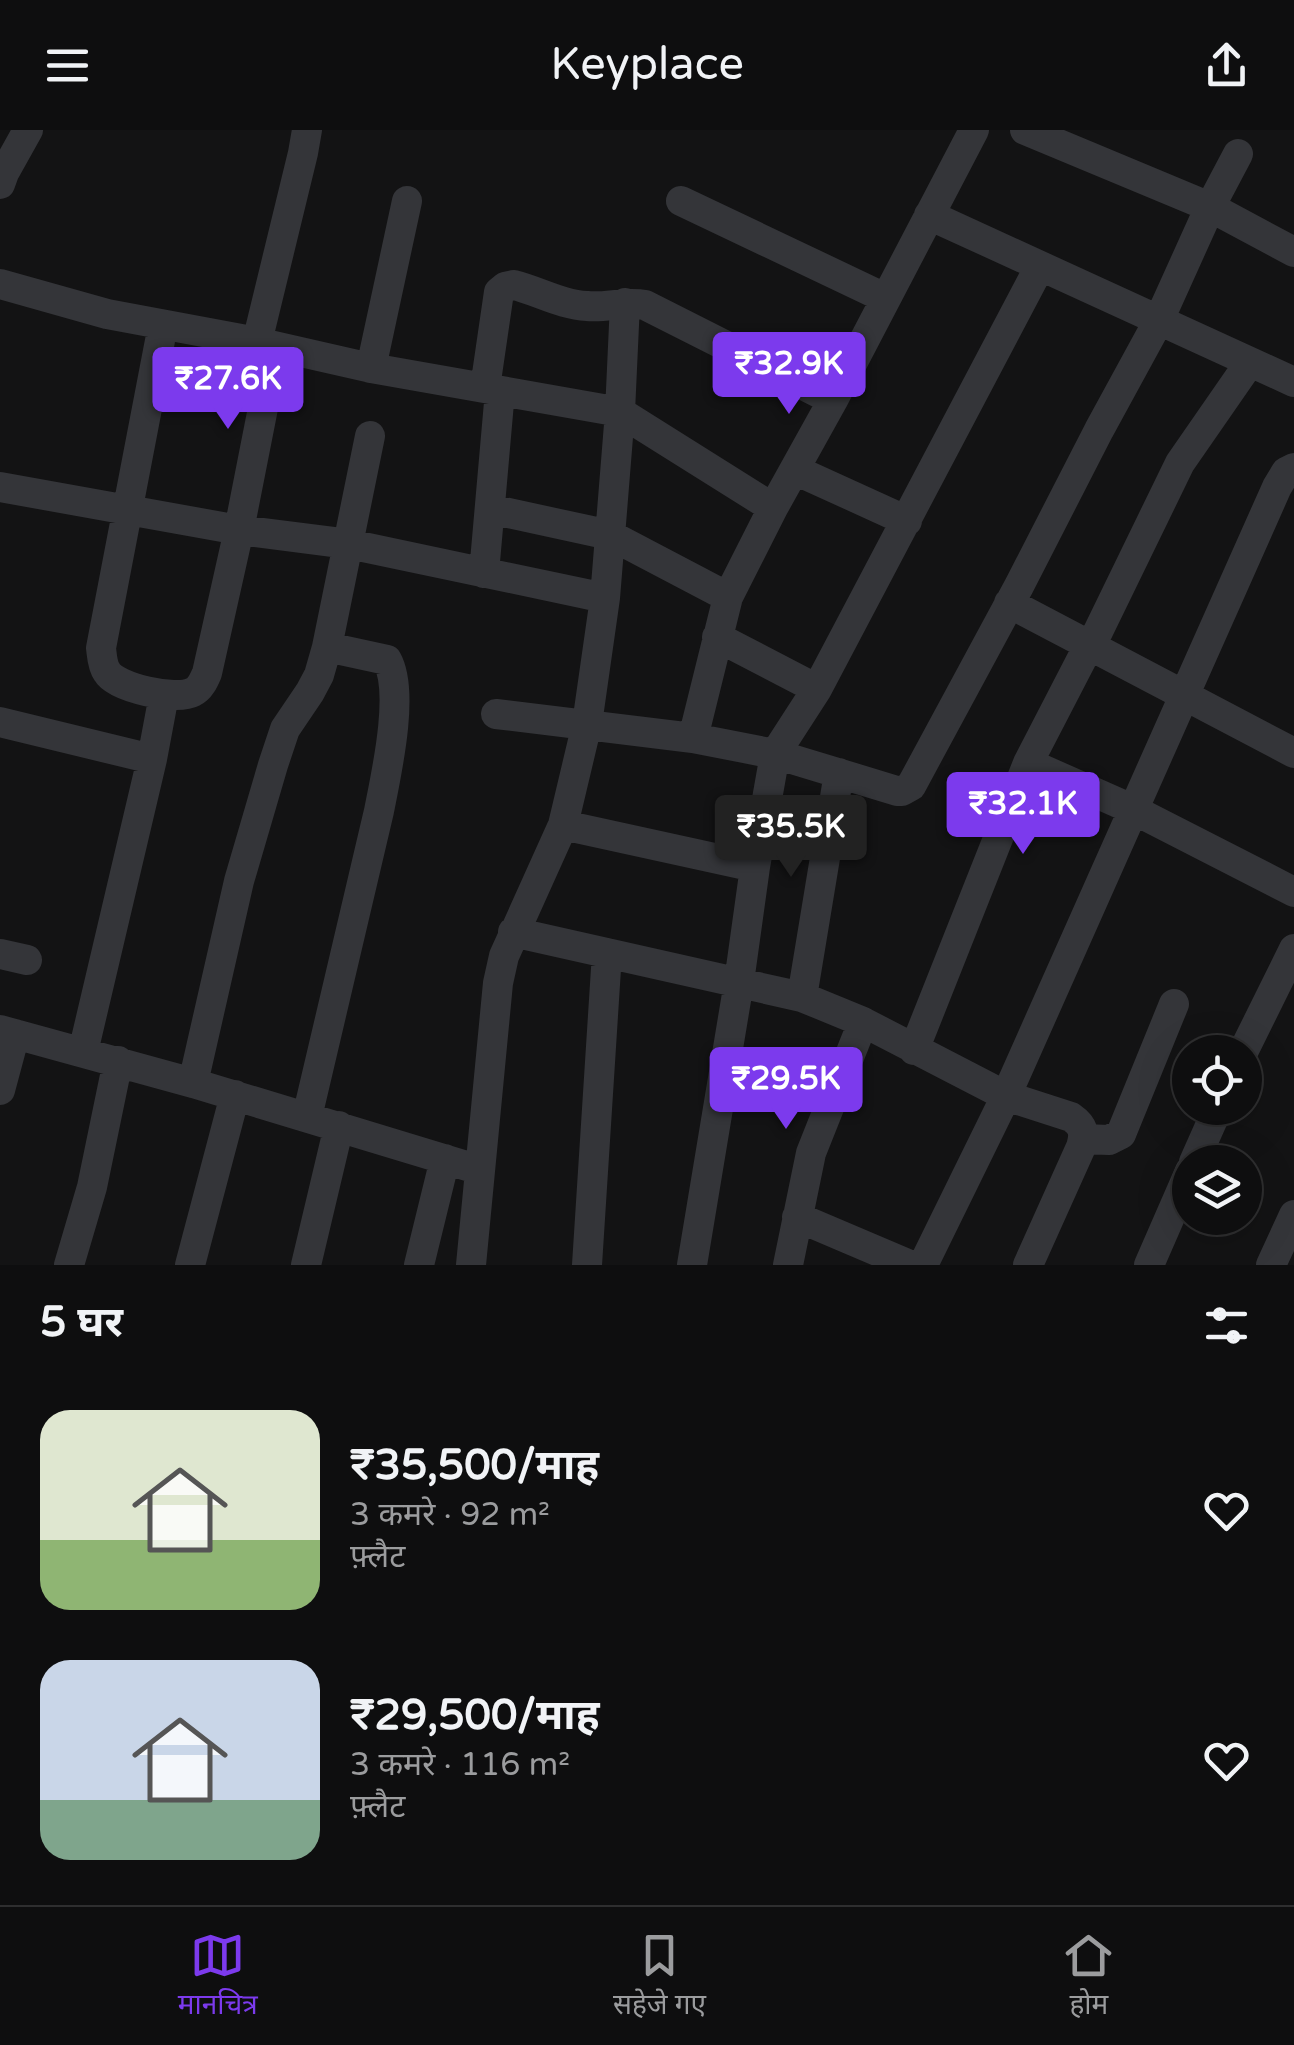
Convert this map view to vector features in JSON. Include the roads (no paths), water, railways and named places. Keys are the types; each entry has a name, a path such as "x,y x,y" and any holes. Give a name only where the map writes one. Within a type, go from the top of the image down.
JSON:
{"street":[{"path":"1,176 28,130"},
{"path":"163,325 101,648 106,671 113,679 164,695 182,695 201,685 207,673 240,530 266,344 306,130"},
{"path":"692,738 728,596 974,130"},
{"path":"1025,130 1210,207 1294,252"},
{"path":"496,714 692,738 775,754 897,792 911,786 1159,320 1238,154"},
{"path":"371,368 407,201"},
{"path":"681,201 885,298"},
{"path":"930,216 1294,382"},
{"path":"692,1265 775,754 817,690 1040,266"},
{"path":"0,284 107,314 371,368 620,412 772,508"},
{"path":"484,573 490,510 496,302 506,286 514,285 581,306 625,302 660,311 833,400"},
{"path":"471,1265 498,982 513,932 563,825 586,724 605,598 625,302"},
{"path":"914,1050 1028,763 1180,462 1250,362"},
{"path":"193,1083 240,880 280,742 319,676 327,647 370,436"},
{"path":"923,1265 1006,1096 1277,487 1286,472 1294,468"},
{"path":"794,470 907,521"},
{"path":"0,487 240,530 349,544 605,598"},
{"path":"490,510 610,535 728,596"},
{"path":"1009,603 1294,753"},
{"path":"717,637 817,690"},
{"path":"307,1117 379,811 394,709 388,660 327,647"},
{"path":"83,1052 164,695"},
{"path":"0,722 152,759"},
{"path":"1028,763 1132,809 1294,892"},
{"path":"802,996 839,773"},
{"path":"563,825 754,867"},
{"path":"513,932 802,996 863,1022 1006,1096 1080,1123 1083,1139 1028,1265"},
{"path":"1251,1035 1294,949"},
{"path":"587,1265 607,953"},
{"path":"1083,1139 1110,1140 1121,1134 1174,1004"},
{"path":"788,1265 811,1153 863,1022"},
{"path":"0,1090 7,1032 193,1083 480,1170"},
{"path":"70,1265 92,1187 118,1062"},
{"path":"190,1265 234,1095"},
{"path":"306,1265 339,1126"},
{"path":"420,1265 444,1159"},
{"path":"1149,1265 1172,1212"},
{"path":"1271,1265 1294,1215"},
{"path":"797,1217 910,1265"}]}
